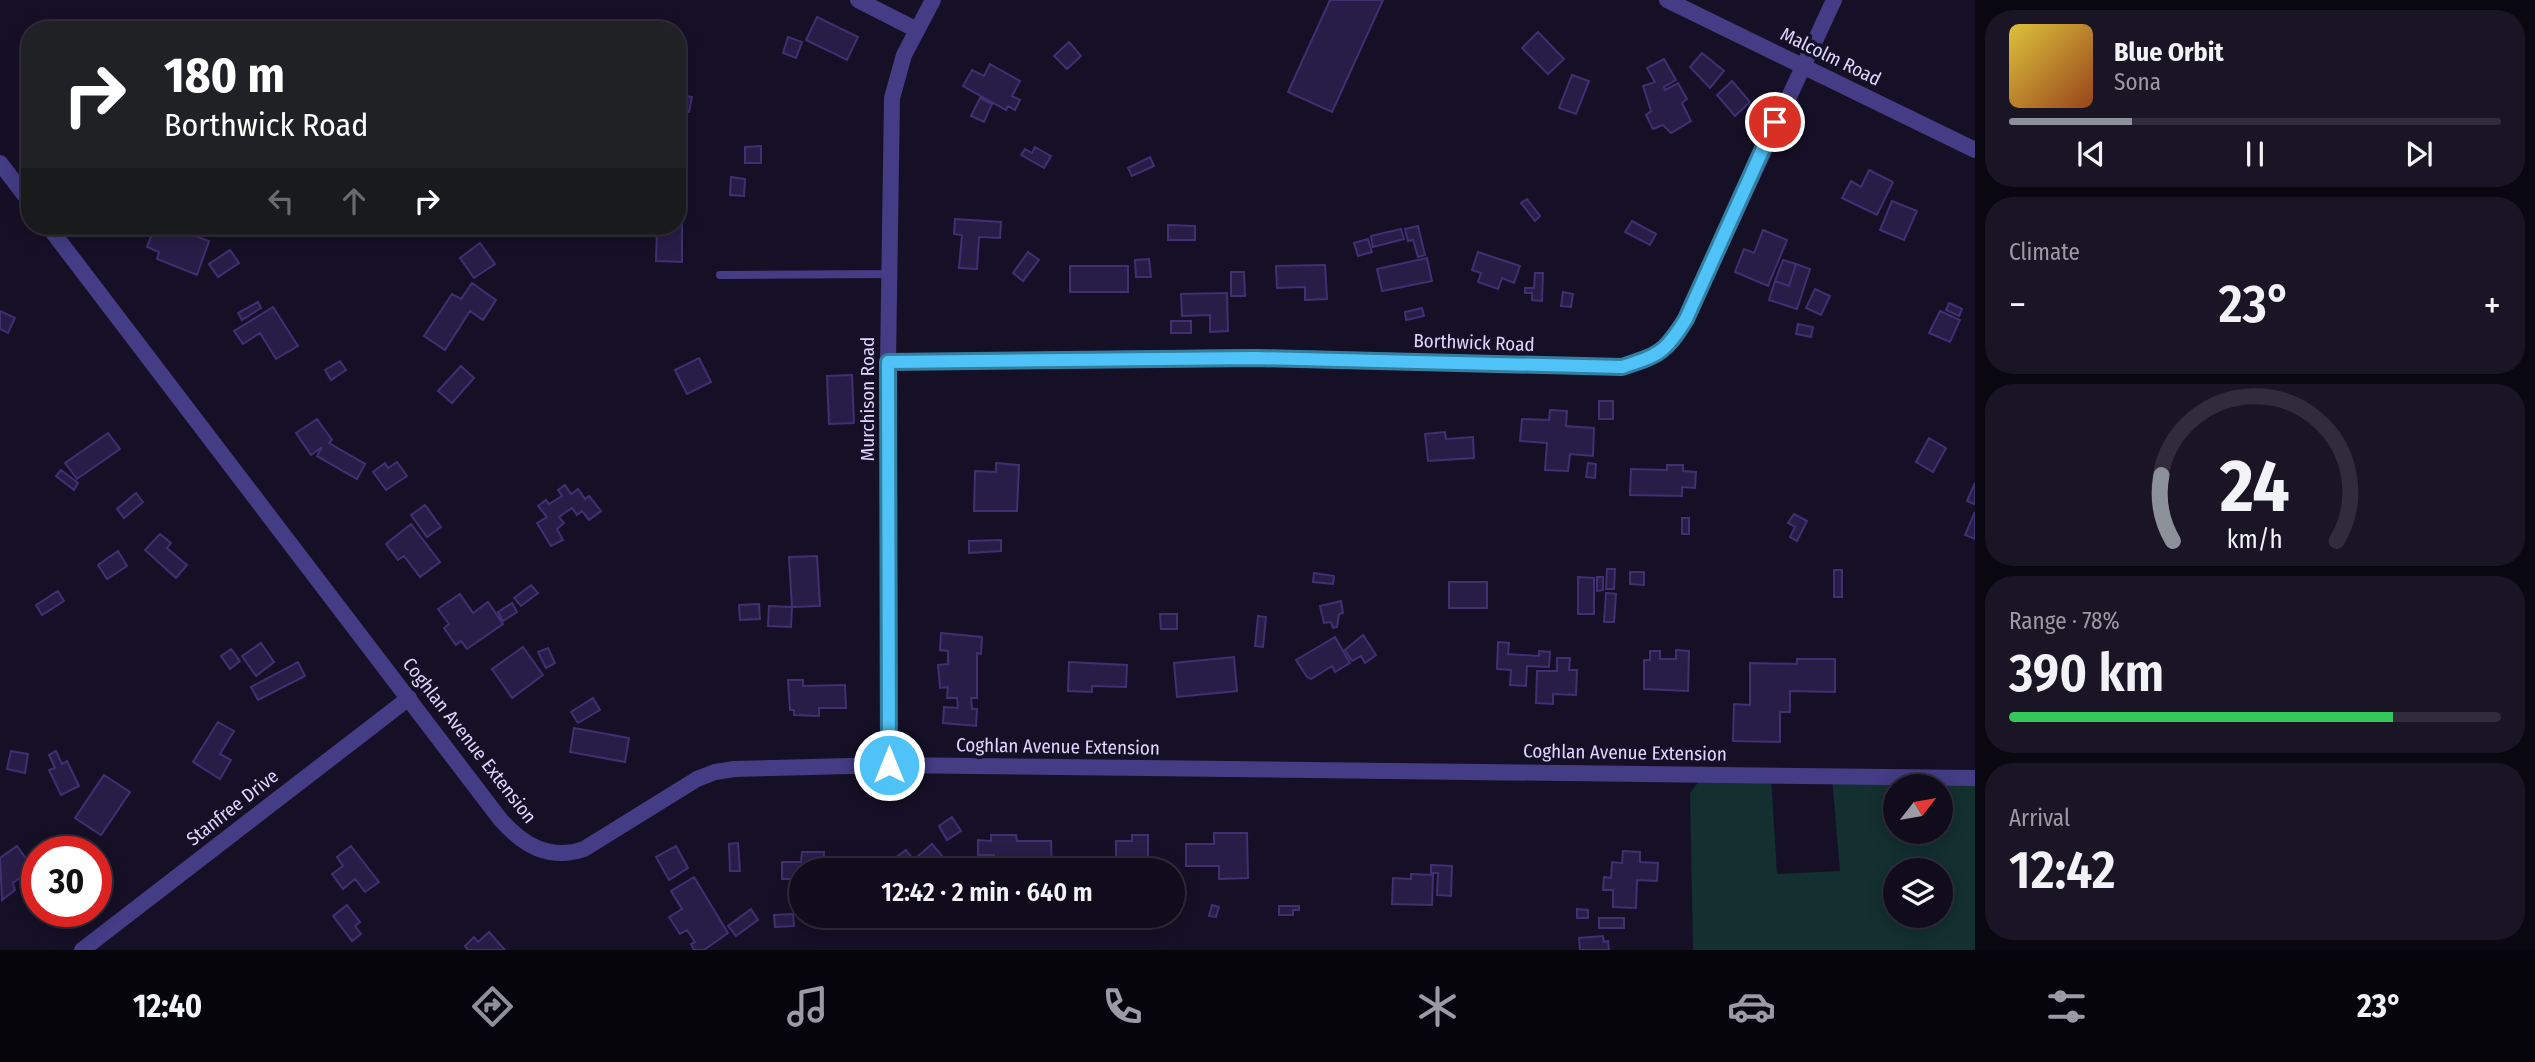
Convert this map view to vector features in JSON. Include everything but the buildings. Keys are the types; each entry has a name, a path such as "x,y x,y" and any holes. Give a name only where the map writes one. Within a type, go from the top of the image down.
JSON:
{"street":[{"path":"858,0 917,30"},
{"name":"Murchison Road","path":"889,765 888,362 892,98 904,55 933,0"},
{"name":"Malcolm Road","path":"1667,0 1975,150"},
{"name":"Borthwick Road","path":"888,362 1255,358 1622,367 1631,364 1668,348 1686,319 1835,0"},
{"path":"0,163 21,190"},
{"name":"Coghlan Avenue Extension","path":"55,235 517,838 551,853 570,854 593,845 686,786 715,772 734,769 889,765 1975,778"},
{"name":"Stanfree Drive","path":"82,950 409,698"}],"lane":[{"path":"720,275 889,274"}],"green space":[{"path":"1771,776 1777,874 1840,871 1832,778 1883,779 1883,844 1953,844 1953,781 1975,781 1975,950 1693,950 1690,793 1700,780"}],"route":[{"path":"889,765 888,362 1255,358 1622,367 1651,358 1668,348 1686,319 1775,122"}]}
